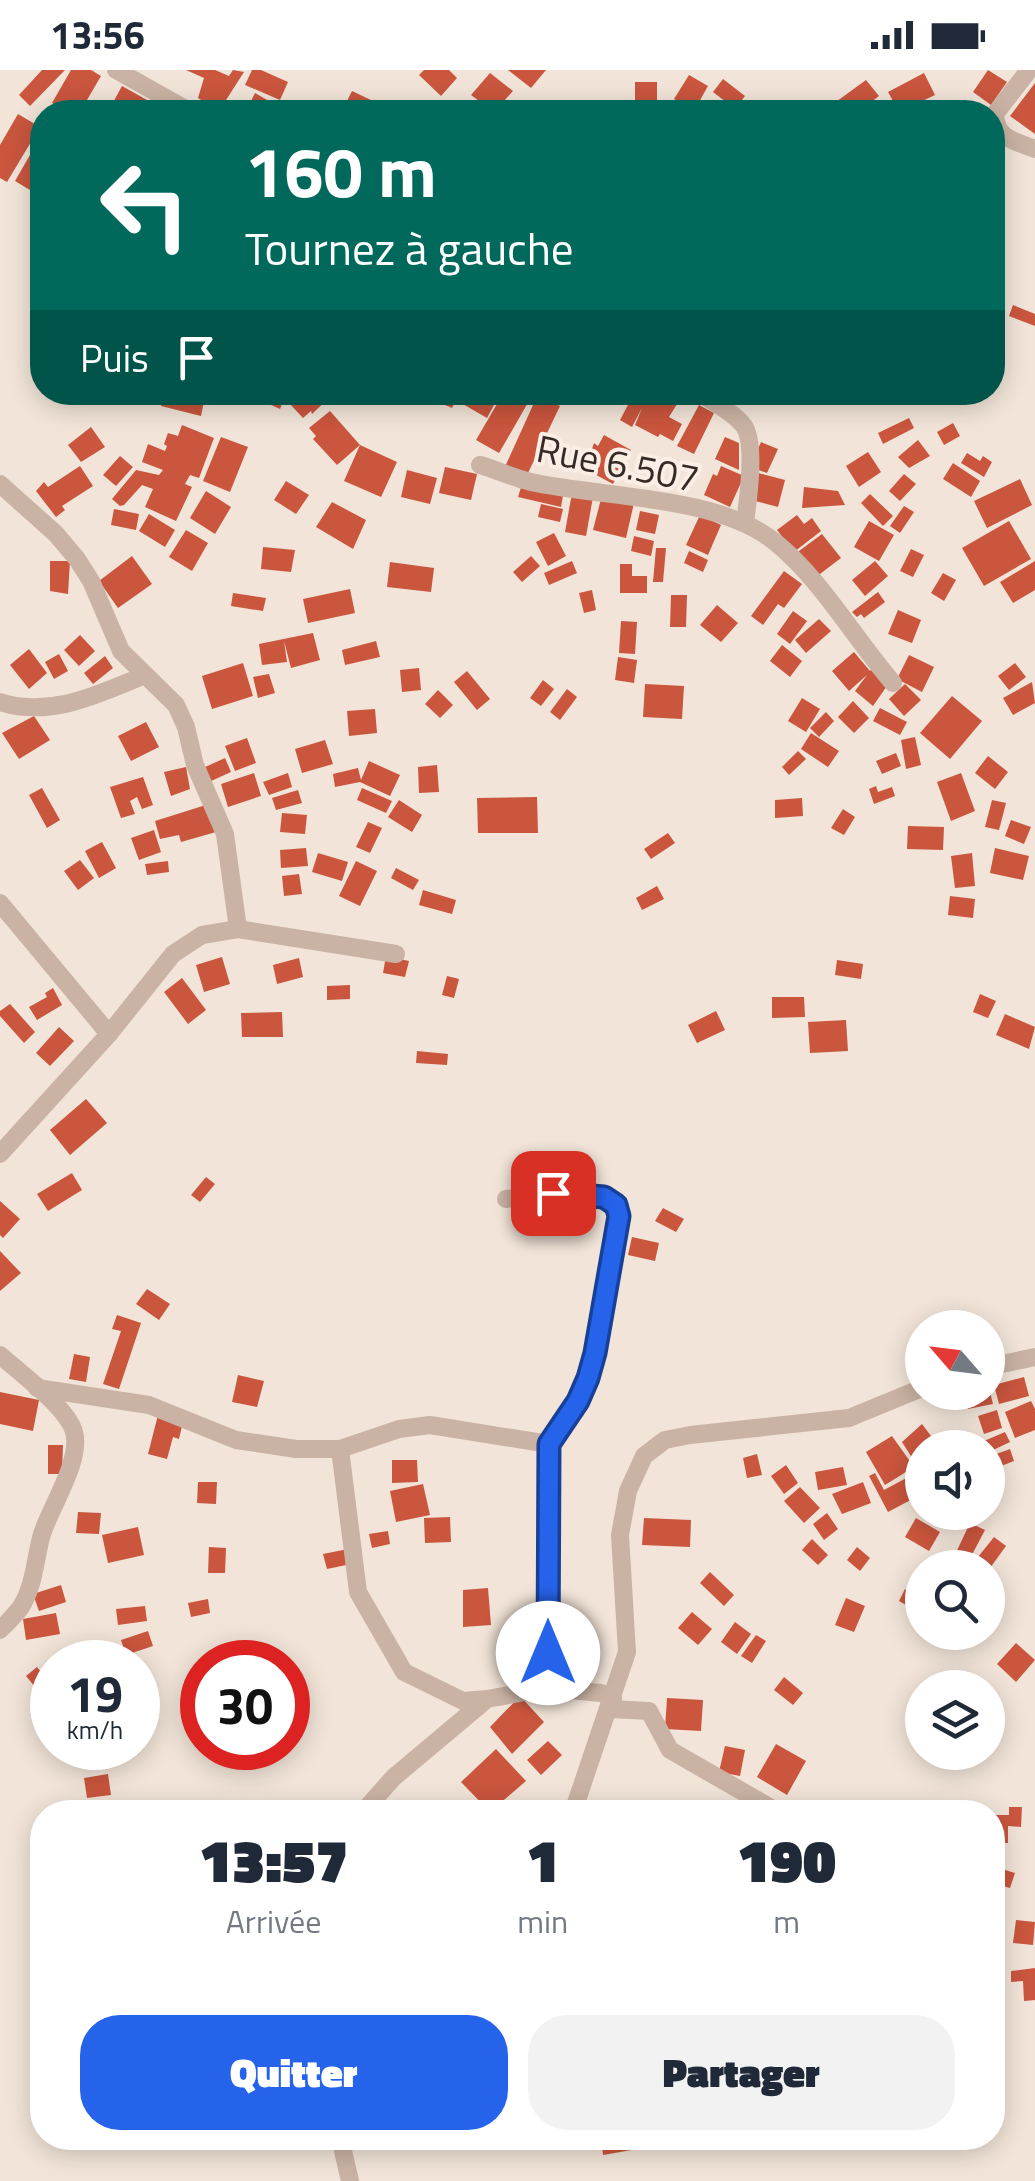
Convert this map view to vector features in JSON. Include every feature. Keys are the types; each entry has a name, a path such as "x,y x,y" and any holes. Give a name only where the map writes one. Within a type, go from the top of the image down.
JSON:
{"street":[{"path":"116,70 170,100"},
{"path":"1005,101 1029,70"},
{"path":"1005,137 1035,148"},
{"path":"717,405 733,416 750,438 744,522 776,543 811,578 893,684"},
{"name":"Rue 6.507","path":"480,465 531,482 744,522"},
{"path":"5,488 56,534 77,559 92,581 121,651 176,706 186,727 195,765 225,834 238,929"},
{"path":"0,702 44,708 77,702 143,676"},
{"path":"0,903 109,1034"},
{"path":"0,1154 109,1034 173,954 202,935 238,929 396,954"},
{"path":"506,1199 553,1193 604,1197 619,1210 588,1378 578,1401 549,1444 548,1688"},
{"path":"0,1355 68,1421 76,1435 70,1469 42,1534 36,1571 20,1607 0,1630"},
{"path":"1005,1363 1035,1357"},
{"path":"36,1388 149,1404 236,1440 296,1449 340,1449 399,1429 430,1426 549,1444"},
{"path":"578,1800 627,1652 620,1535 628,1491 644,1456 665,1440 849,1418 905,1395"},
{"path":"340,1449 358,1592 404,1672 463,1702 548,1688 601,1692 611,1703 648,1712 670,1750 757,1800"},
{"path":"373,1800 392,1778 487,1698"},
{"path":"343,2150 350,2181"}],"building":[{"path":"42,70 65,70 36,100 30,100 30,106 19,95"},
{"path":"71,70 91,70 101,76 87,100 54,100"},
{"path":"186,70 215,70 229,76 233,70 244,72 226,100 198,98 204,78"},
{"path":"252,70 288,82 280,100 245,85"},
{"path":"424,70 449,70 457,78 441,96 419,75"},
{"path":"508,70 546,70 531,88"},
{"path":"988,70 1007,82 994,100 984,100 973,92"},
{"path":"490,73 513,91 505,100 478,100 471,95"},
{"path":"924,73 935,95 924,100 892,100 888,92"},
{"path":"689,75 708,86 700,100 674,99"},
{"path":"723,79 745,96 742,100 723,100 713,92"},
{"path":"866,80 879,96 874,100 838,100"},
{"path":"635,82 657,82 657,100 635,100"},
{"path":"1035,83 1035,134 1010,116"},
{"path":"122,86 147,100 114,100"},
{"path":"352,91 371,100 348,100"},
{"path":"18,114 30,121 30,144 7,182 0,178 0,145"},
{"path":"30,155 30,190 15,181"},
{"path":"1013,305 1035,314 1035,326 1009,316"},
{"path":"161,405 203,405 201,416"},
{"path":"291,405 322,405 312,414 311,411 303,418"},
{"path":"465,405 494,405 487,418"},
{"path":"496,405 527,405 499,453 476,440"},
{"path":"533,405 560,406 527,475 504,469"},
{"path":"628,405 676,405 669,417 682,424 673,441 635,425 642,408 632,427 620,420"},
{"path":"699,405 714,413 694,454 677,446"},
{"path":"330,411 360,445 337,465 313,439 316,436 309,428"},
{"path":"909,418 914,428 883,444 878,433"},
{"path":"953,423 960,436 944,445 937,432"},
{"path":"182,425 214,438 199,478 190,475 185,484 192,487 176,521 145,507 153,489 142,485 120,506 112,499 136,470 159,475 163,470 142,462 148,444 165,451 168,433 178,436"},
{"path":"91,427 105,447 81,462 68,445"},
{"path":"604,435 631,450 613,484 585,469 594,443 598,446"},
{"path":"221,437 248,447 230,492 203,481"},
{"path":"725,437 739,443 739,470 715,459"},
{"path":"918,440 930,456 909,468 898,457"},
{"path":"761,442 778,449 767,473 750,467"},
{"path":"360,445 397,462 381,497 344,481"},
{"path":"868,452 881,472 859,487 846,466"},
{"path":"967,453 980,461 983,456 992,462 984,477 961,463"},
{"path":"120,456 133,467 116,486 103,475"},
{"path":"953,463 980,481 971,497 943,479"},
{"path":"80,466 93,486 62,506 65,510 56,517 36,491 44,482 48,487"},
{"path":"721,466 744,476 730,507 704,495"},
{"path":"445,467 477,474 471,500 439,493"},
{"path":"407,470 437,478 430,504 401,497"},
{"path":"758,473 785,480 778,507 751,500"},
{"path":"904,474 916,484 900,501 889,491"},
{"path":"1020,479 1032,505 987,528 974,501"},
{"path":"286,481 309,495 296,514 274,500"},
{"path":"523,481 564,490 561,507 518,497"},
{"path":"804,487 838,491 845,505 802,508"},
{"path":"206,491 231,507 215,534 190,518"},
{"path":"572,493 593,497 586,536 565,532"},
{"path":"870,494 893,516 883,526 861,503"},
{"path":"602,495 634,503 626,538 593,530"},
{"path":"332,502 366,520 353,549 316,527"},
{"path":"541,504 563,509 560,522 538,517"},
{"path":"904,506 914,512 900,533 890,526"},
{"path":"114,509 139,514 136,530 111,525"},
{"path":"640,511 659,515 655,534 636,530"},
{"path":"149,514 175,530 165,547 139,531"},
{"path":"700,515 721,525 708,555 686,545"},
{"path":"797,515 804,524 812,518 821,531 794,552 777,530"},
{"path":"869,521 894,535 879,561 854,547"},
{"path":"1009,521 1031,559 984,586 962,548"},
{"path":"186,530 208,543 192,571 169,557"},
{"path":"554,533 566,556 548,566 536,542"},
{"path":"822,534 841,558 816,577 795,554"},
{"path":"634,536 654,541 651,556 631,551"},
{"path":"263,547 295,550 291,572 261,569"},
{"path":"656,548 666,548 663,582 653,582"},
{"path":"911,549 924,555 913,577 900,571"},
{"path":"689,551 708,560 703,572 684,563"},
{"path":"132,556 152,584 118,608 99,581"},
{"path":"531,556 540,566 522,582 513,572"},
{"path":"50,561 70,561 68,594 50,591"},
{"path":"572,561 577,573 549,585 544,573"},
{"path":"875,561 888,576 865,596 852,580"},
{"path":"1035,561 1035,590 1013,603 1000,582"},
{"path":"390,562 434,568 431,592 387,587"},
{"path":"620,564 632,564 632,576 647,576 647,593 620,593"},
{"path":"784,571 802,584 784,608 778,604 763,625 751,616"},
{"path":"943,573 956,580 944,601 931,593"},
{"path":"350,589 355,613 308,623 303,599"},
{"path":"592,590 596,610 584,613 579,593"},
{"path":"878,592 885,602 864,618 852,612"},
{"path":"233,593 266,598 263,611 231,606"},
{"path":"671,595 687,595 686,627 670,627"},
{"path":"717,605 738,623 721,642 700,625"},
{"path":"898,610 921,620 912,643 888,634"},
{"path":"793,611 807,621 790,644 777,634"},
{"path":"819,619 831,631 806,653 795,640"},
{"path":"621,621 637,622 635,654 619,653"},
{"path":"313,633 320,660 291,668 284,641 287,662 262,665 259,644"},
{"path":"80,635 95,651 79,666 64,650"},
{"path":"376,641 380,657 345,665 342,650"},
{"path":"782,645 802,661 790,677 770,661"},
{"path":"29,649 47,673 29,689 10,665"},
{"path":"854,652 870,671 889,683 873,706 855,691 867,675 849,691 832,671"},
{"path":"59,654 68,671 54,679 45,662"},
{"path":"909,655 934,667 922,692 897,679"},
{"path":"105,656 113,668 93,684 84,673"},
{"path":"618,657 637,660 634,683 615,680"},
{"path":"243,663 253,696 212,709 202,676"},
{"path":"1015,663 1026,677 1009,690 998,676"},
{"path":"419,668 421,690 402,692 400,670"},
{"path":"467,671 490,699 477,710 454,682"},
{"path":"269,674 275,693 258,698 253,677"},
{"path":"543,680 554,689 541,706 530,698"},
{"path":"1032,682 1035,703 1013,715 1003,698"},
{"path":"645,684 684,686 682,719 643,717"},
{"path":"905,684 921,700 904,716 889,699"},
{"path":"567,689 577,697 560,720 550,712"},
{"path":"438,690 453,705 440,718 425,704"},
{"path":"952,696 982,721 950,759 920,733"},
{"path":"802,698 820,709 806,732 788,721"},
{"path":"853,701 869,718 854,733 838,717"},
{"path":"880,708 907,722 900,735 873,721"},
{"path":"375,709 377,733 349,736 347,711"},
{"path":"826,712 834,721 819,737 810,728"},
{"path":"34,716 50,740 19,759 2,733"},
{"path":"146,722 159,747 131,761 118,736"},
{"path":"811,733 839,751 828,767 801,749"},
{"path":"915,737 921,765 906,769 901,740"},
{"path":"247,738 256,763 235,771 225,746"},
{"path":"325,740 333,764 302,773 295,749"},
{"path":"798,751 806,759 789,775 782,767"},
{"path":"896,753 901,766 882,774 876,761"},
{"path":"988,756 1008,772 995,789 975,773"},
{"path":"225,758 231,772 209,782 203,768"},
{"path":"369,761 400,775 390,796 360,782 335,787 333,774 358,768 361,780"},
{"path":"437,765 439,792 419,793 418,767"},
{"path":"186,767 190,789 171,796 164,772"},
{"path":"254,773 261,796 228,807 221,784"},
{"path":"288,773 292,787 269,795 263,782"},
{"path":"961,773 975,811 951,821 937,782"},
{"path":"143,777 153,805 142,809 137,797 130,801 135,814 121,818 110,787"},
{"path":"876,786 878,792 892,787 895,796 874,804 869,789"},
{"path":"42,788 60,820 47,828 29,795"},
{"path":"362,788 392,801 386,813 357,800"},
{"path":"298,790 302,803 276,810 272,798"},
{"path":"537,797 538,833 478,833 477,798"},
{"path":"802,798 803,816 775,818 775,800"},
{"path":"399,800 422,815 412,832 388,817"},
{"path":"992,800 1006,803 999,830 985,827"},
{"path":"209,804 216,832 181,842 179,835 160,839 155,821"},
{"path":"843,809 855,817 844,835 831,828"},
{"path":"282,813 307,815 305,834 280,832"},
{"path":"1011,820 1031,827 1024,844 1005,836"},
{"path":"368,822 382,828 370,853 356,847"},
{"path":"908,826 944,827 943,850 907,849"},
{"path":"154,830 161,852 139,860 131,838"},
{"path":"668,833 675,843 651,859 644,849"},
{"path":"102,842 116,868 99,878 85,851"},
{"path":"306,848 308,866 281,868 280,850"},
{"path":"995,848 1029,856 1023,880 990,873"},
{"path":"318,853 348,862 342,881 312,872"},
{"path":"972,853 975,886 955,888 951,856"},
{"path":"80,860 94,878 78,890 64,871"},
{"path":"168,861 169,872 147,875 145,864"},
{"path":"356,861 377,871 360,906 339,896"},
{"path":"396,868 419,880 413,890 391,878"},
{"path":"299,874 302,894 284,896 282,876"},
{"path":"657,886 664,899 642,910 636,898"},
{"path":"423,890 456,900 452,914 419,905"},
{"path":"950,896 975,899 973,918 948,915"},
{"path":"386,956 409,961 405,977 383,973"},
{"path":"222,957 230,984 204,992 196,965"},
{"path":"299,958 303,977 277,984 273,965"},
{"path":"837,960 863,964 861,979 835,975"},
{"path":"447,976 459,979 454,998 442,995"},
{"path":"182,978 206,1010 188,1024 164,992"},
{"path":"350,985 350,999 327,1000 327,986"},
{"path":"53,988 62,1005 37,1020 29,1007 47,997 45,993"},
{"path":"980,994 996,1001 988,1018 973,1012"},
{"path":"772,997 804,997 805,1017 772,1018"},
{"path":"10,1004 35,1032 24,1043 0,1016 0,1011"},
{"path":"716,1011 725,1030 697,1043 688,1025"},
{"path":"282,1012 283,1037 242,1037 241,1013"},
{"path":"1005,1014 1035,1027 1029,1049 996,1035"},
{"path":"846,1020 848,1051 810,1053 808,1022"},
{"path":"59,1027 74,1041 50,1066 36,1053"},
{"path":"417,1051 448,1054 447,1065 416,1063"},
{"path":"86,1099 107,1123 70,1155 50,1130"},
{"path":"72,1173 82,1190 48,1211 37,1194"},
{"path":"206,1177 215,1184 200,1202 191,1195"},
{"path":"0,1201 20,1219 3,1238 0,1235"},
{"path":"663,1208 684,1219 676,1232 655,1221"},
{"path":"632,1237 659,1243 655,1261 628,1255"},
{"path":"0,1251 21,1273 0,1291"},
{"path":"147,1289 170,1304 159,1320 136,1304"},
{"path":"117,1315 141,1323 119,1389 103,1384 121,1331 112,1329"},
{"path":"74,1354 90,1357 86,1382 69,1379"},
{"path":"238,1375 264,1381 257,1407 232,1402"},
{"path":"1024,1377 1029,1396 1005,1402 1005,1382"},
{"path":"0,1392 39,1400 33,1431 0,1424"},
{"path":"1031,1401 1035,1430 1015,1438 1005,1412"},
{"path":"997,1410 1002,1428 983,1430 978,1416"},
{"path":"158,1415 183,1422 179,1439 173,1437 167,1459 148,1454"},
{"path":"892,1436 905,1454 905,1473 885,1485 866,1452"},
{"path":"48,1445 63,1445 62,1474 48,1474"},
{"path":"1010,1449 1014,1461 1005,1464 1005,1451"},
{"path":"757,1454 762,1475 747,1478 743,1458"},
{"path":"392,1460 417,1460 418,1482 392,1483"},
{"path":"786,1465 798,1483 784,1494 771,1476"},
{"path":"843,1467 847,1485 818,1490 815,1472"},
{"path":"875,1473 884,1490 905,1479 905,1503 888,1512 869,1476"},
{"path":"198,1482 217,1482 216,1504 197,1503"},
{"path":"863,1482 871,1503 842,1514 832,1494"},
{"path":"423,1484 430,1515 396,1522 390,1491"},
{"path":"800,1487 820,1508 804,1523 784,1501"},
{"path":"78,1512 101,1513 99,1534 76,1533"},
{"path":"827,1513 838,1529 824,1540 813,1524"},
{"path":"450,1517 451,1542 425,1543 424,1518"},
{"path":"644,1518 691,1520 690,1547 642,1545"},
{"path":"138,1527 144,1555 108,1563 102,1535"},
{"path":"909,1530 940,1532 930,1550 905,1537"},
{"path":"967,1530 985,1530 974,1550 957,1550"},
{"path":"388,1531 390,1544 372,1548 369,1534"},
{"path":"994,1537 1006,1546 1003,1550 984,1550"},
{"path":"812,1539 828,1555 818,1565 802,1550"},
{"path":"209,1547 226,1548 225,1573 208,1573"},
{"path":"857,1547 870,1558 860,1571 847,1560"},
{"path":"348,1549 351,1564 327,1569 323,1554"},
{"path":"710,1572 734,1595 724,1606 700,1583"},
{"path":"61,1585 66,1602 39,1611 33,1594"},
{"path":"488,1588 491,1625 463,1627 463,1590"},
{"path":"846,1598 865,1606 854,1632 835,1625"},
{"path":"208,1599 210,1613 191,1617 188,1603"},
{"path":"145,1606 147,1621 118,1625 116,1609"},
{"path":"692,1612 712,1629 698,1645 678,1628"},
{"path":"56,1613 60,1634 26,1640 23,1619"},
{"path":"735,1622 751,1634 737,1654 721,1642"},
{"path":"148,1631 151,1640 121,1640"},
{"path":"563,1633 597,1636 594,1668 561,1666"},
{"path":"756,1635 766,1641 752,1663 741,1656"},
{"path":"1016,1643 1035,1660 1016,1682 997,1664"},
{"path":"784,1677 803,1693 793,1705 774,1690"},
{"path":"520,1696 544,1722 512,1754 490,1727"},
{"path":"667,1698 703,1700 701,1731 665,1729"},
{"path":"548,1741 562,1755 541,1775 527,1760"},
{"path":"776,1744 806,1761 787,1795 757,1777"},
{"path":"725,1746 745,1750 740,1776 719,1772"},
{"path":"496,1749 526,1781 504,1800 478,1800 461,1782"},
{"path":"108,1774 111,1795 87,1798 84,1778"},
{"path":"1009,1807 1022,1807 1021,1827 1008,1826 1005,1843 1005,1815 1009,1815"},
{"path":"1005,1870 1015,1873 1010,1888 1005,1887"},
{"path":"1016,1920 1035,1922 1033,1945 1013,1943"},
{"path":"1035,1968 1035,2000 1024,2001 1023,1981 1011,1982 1011,1971"},
{"path":"602,2150 632,2150 603,2155"}],"route":[{"path":"548,1653 549,1444 578,1401 588,1378 619,1216 616,1205 604,1197 553,1193"}]}
